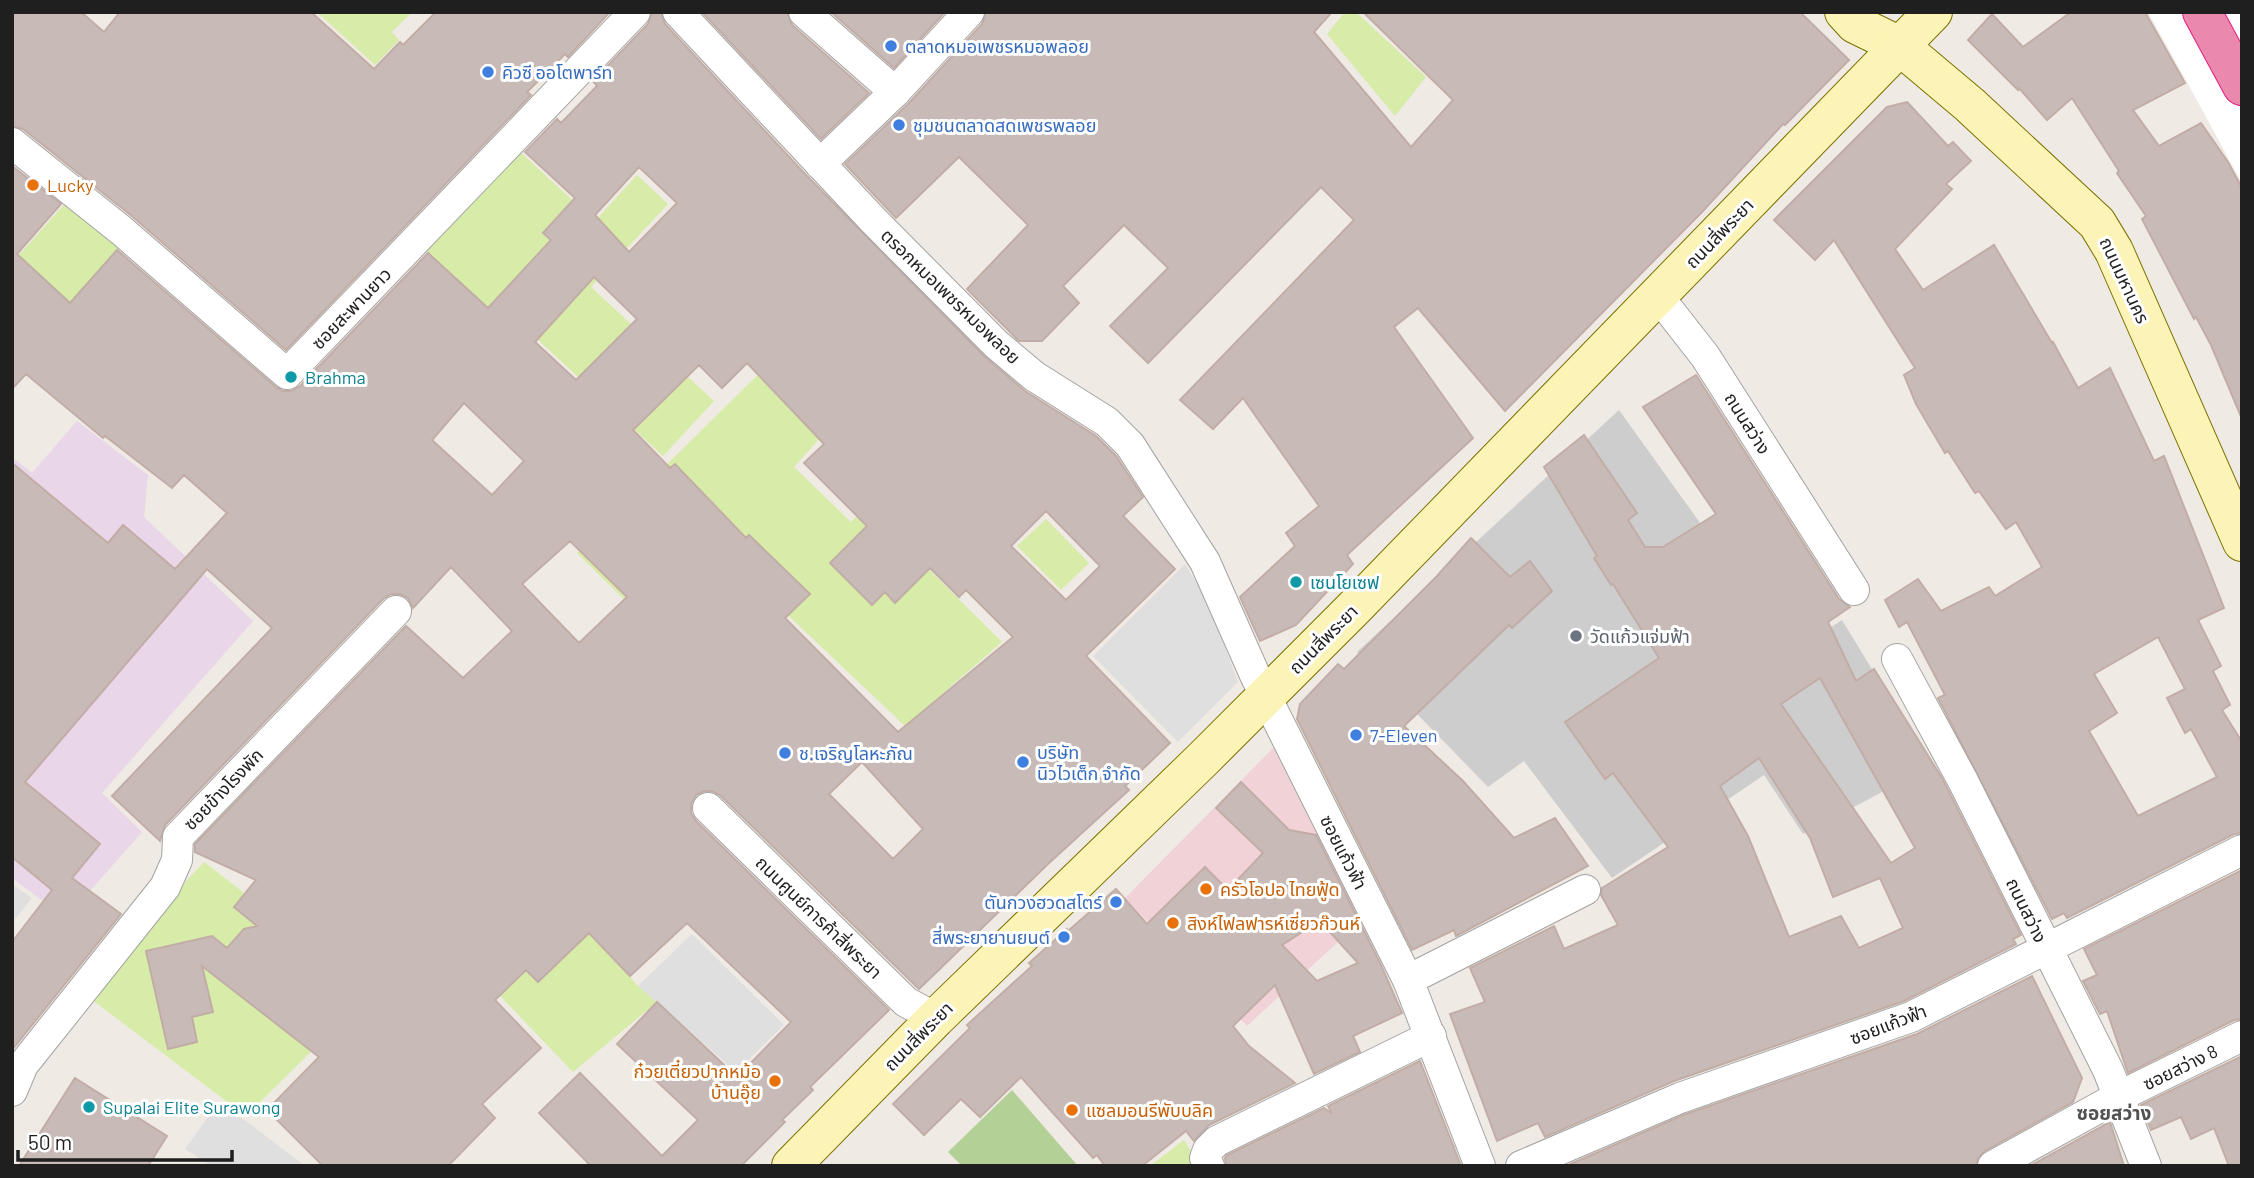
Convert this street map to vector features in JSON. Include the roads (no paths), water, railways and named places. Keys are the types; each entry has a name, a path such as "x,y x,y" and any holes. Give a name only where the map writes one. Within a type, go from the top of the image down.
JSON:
{"highway":[{"path":"2202,12 2242,86"}],"main road":[{"path":"1844,12 1856,24 1900,46"},
{"path":"1880,12 1900,46"},
{"name":"ถนนสี่พระยา","path":"791,1166 936,1018 1266,696 1933,12"},
{"name":"ถนนมหานคร","path":"1900,46 1970,105 2096,223 2114,251 2242,542"}],"street":[{"name":"ซอยสะพานยาว","path":"12,143 122,230 287,374 635,12"},
{"name":"ตรอกหมอเพชรหมอพลอย","path":"678,12 873,220 996,344 1034,376 1108,422 1130,445 1205,562 1266,696"},
{"path":"804,12 895,92"},
{"path":"820,164 895,92 969,12"},
{"name":"ถนนสว่าง","path":"1658,296 1705,356 1854,590"},
{"name":"ซอยข้างโรงพัก","path":"12,1091 23,1065 165,887 177,860 178,837 396,611"},
{"name":"ถนนสว่าง","path":"1897,659 1963,781 2108,1070 2146,1166"},
{"name":"ซอยแก้วฟ้า","path":"1266,696 1408,979 1480,1166"},
{"name":"ถนนศูนย์การค้าสี่พระยา","path":"708,808 906,1002 936,1018"},
{"name":"ซอยแก้วฟ้า","path":"1521,1166 1680,1098 1911,1017 2242,850"},
{"path":"1408,979 1585,890"},
{"path":"1209,1166 1205,1158 1208,1150 1217,1141 1431,1036"},
{"name":"ซอยสว่าง 8","path":"1993,1166 2118,1097 2242,1036"}],"place":[{"name":"ตลาดหมอเพชรหมอพลอย","path":"891,46"},
{"name":"คิวซี ออโตพาร์ท","path":"488,72"},
{"name":"ชุมชนตลาดสดเพชรพลอย","path":"899,125"},
{"name":"Lucky","path":"33,185"},
{"name":"Brahma","path":"291,377"},
{"name":"เซนโยเซฟ","path":"1296,582"},
{"name":"วัดแก้วแจ่มฟ้า","path":"1576,636"},
{"name":"7-Eleven","path":"1356,735"},
{"name":"ช.เจริญโลหะภัณ","path":"785,753"},
{"name":"บริษัท นิวไวเต็ก จำกัด","path":"1023,762"},
{"name":"ครัวโอปอ ไทยฟู้ด","path":"1206,889"},
{"name":"ตันกวงฮวดสโตร์","path":"1116,902"},
{"name":"สิงห์ไฟลฟารห์เซี่ยวก๊วนห์","path":"1173,923"},
{"name":"สี่พระยายานยนต์","path":"1064,937"},
{"name":"ก๋วยเตี๋ยวปากหม้อ บ้านอุ๊ย","path":"775,1081"},
{"name":"Supalai Elite Surawong","path":"89,1107"},
{"name":"แซลมอนรีพับบลิค","path":"1072,1110"}],"district":[{"name":"ซอยสว่าง","path":"2114,1112"}]}
